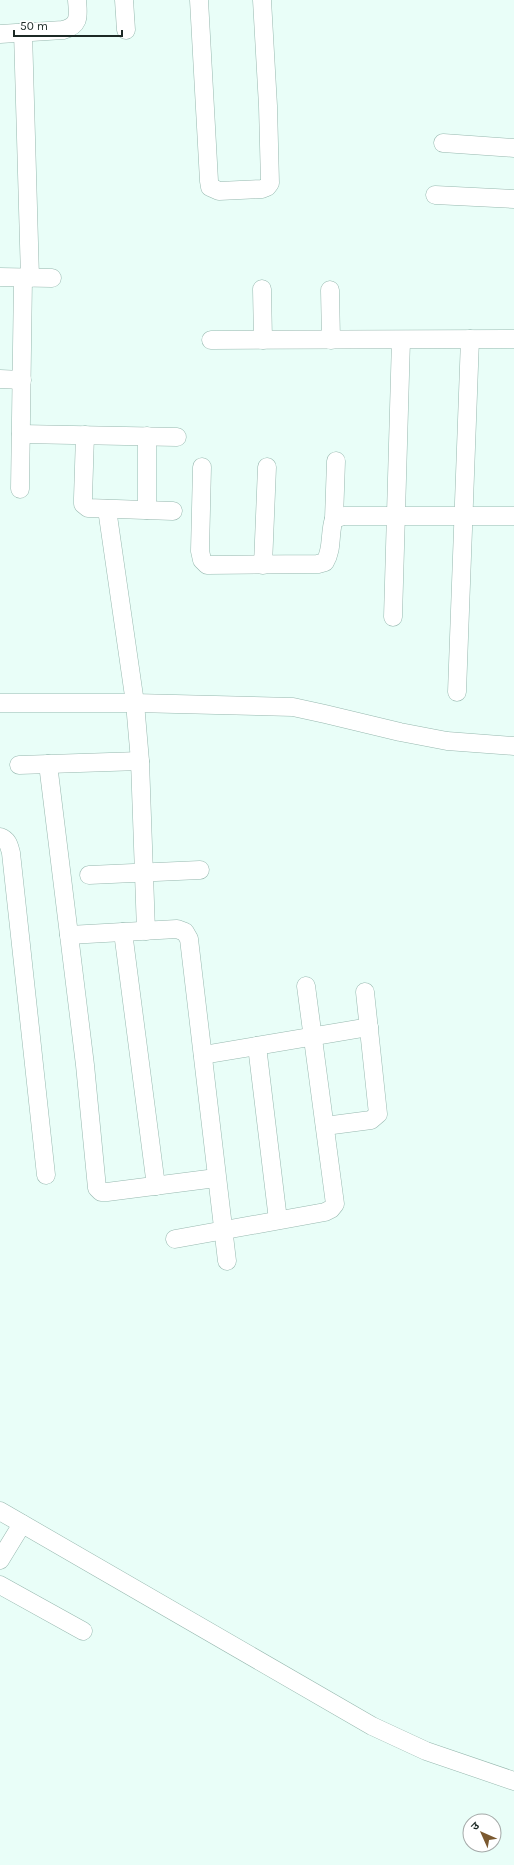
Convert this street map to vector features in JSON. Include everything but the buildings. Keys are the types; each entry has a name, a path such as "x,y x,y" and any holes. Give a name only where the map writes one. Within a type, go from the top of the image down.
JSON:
{"street":[{"path":"0,34 63,30 71,28 76,24 78,14 77,0"},
{"path":"124,0 126,30"},
{"path":"199,0 209,181 210,187 218,191 262,188 267,187 270,183 268,106 262,0"},
{"path":"20,489 22,380 27,278 23,32"},
{"path":"443,143 514,148"},
{"path":"435,195 514,199"},
{"path":"0,277 52,278"},
{"path":"262,289 263,340"},
{"path":"330,290 331,340"},
{"path":"457,692 470,339"},
{"path":"211,340 514,339"},
{"path":"393,617 402,340"},
{"path":"0,379 22,380"},
{"path":"21,434 177,437"},
{"path":"85,435 83,504 88,508 173,511"},
{"path":"147,436 147,510"},
{"path":"202,467 200,551 202,560 207,565 318,564 325,562 329,555 331,527 334,519 336,461"},
{"path":"263,565 268,467"},
{"path":"107,509 135,703 140,761 146,931"},
{"path":"334,519 344,516 514,516"},
{"path":"0,703 135,703 294,707 447,742 514,746"},
{"path":"19,764 140,761"},
{"path":"48,764 85,1065 96,1188 101,1192 107,1192 216,1178"},
{"path":"0,837 5,838 11,853 46,1175"},
{"path":"89,875 200,870"},
{"path":"69,934 177,929 185,932 189,939 222,1231 227,1261"},
{"path":"123,932 156,1186"},
{"path":"175,1239 325,1212 331,1209 334,1204 306,986"},
{"path":"325,1126 371,1120 378,1114 365,992"},
{"path":"203,1055 369,1027"},
{"path":"257,1046 278,1220"},
{"path":"0,1511 372,1726 426,1751 514,1780"},
{"path":"0,1560 22,1524"},
{"path":"0,1585 83,1631"}]}
